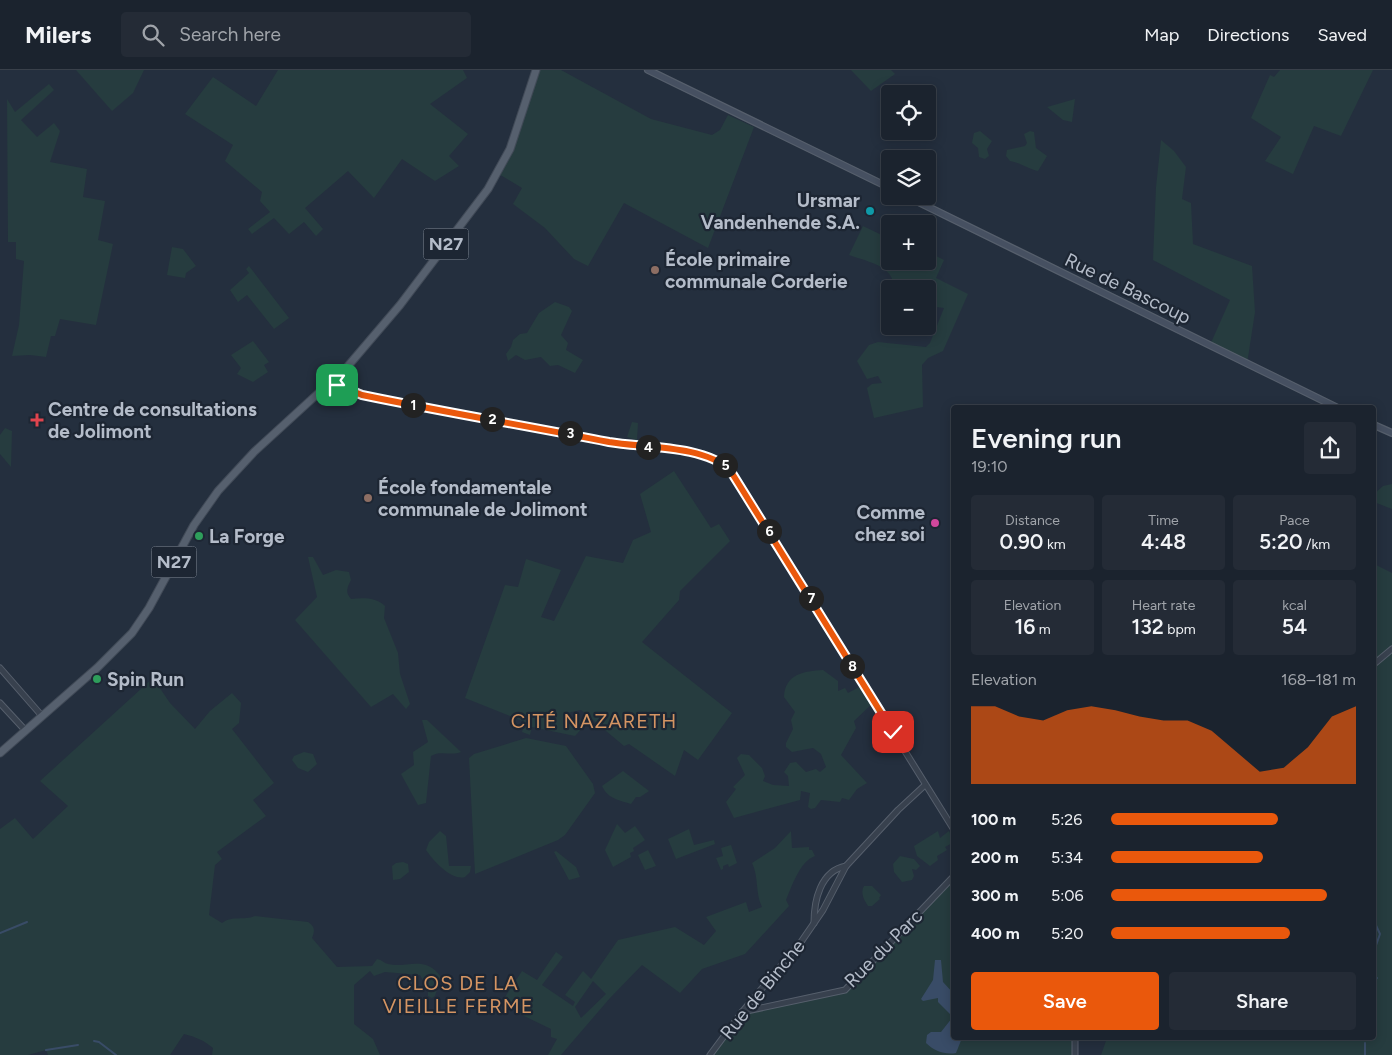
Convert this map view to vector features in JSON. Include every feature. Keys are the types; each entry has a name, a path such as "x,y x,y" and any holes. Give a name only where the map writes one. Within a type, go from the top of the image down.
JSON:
{"main road":[{"name":"N27","path":"0,753 97,668 135,630 194,525 218,491 254,452 348,366 400,305 484,195 510,149 538,70"},
{"path":"648,70 881,184"},
{"name":"Rue de Bascoup","path":"924,205 1332,405"},
{"path":"1376,426 1392,433"}],"street":[{"path":"348,366 350,382 357,391"},
{"path":"336,377 343,378 362,395"},
{"path":"329,384 362,395 612,442 696,454 721,462 730,470 951,825"},
{"path":"1376,662 1392,649"},
{"path":"0,668 42,716"},
{"path":"0,703 25,730"},
{"name":"Rue de Binche","path":"710,1055 742,1012 776,974 814,923 846,866 898,810 926,784"},
{"name":"Rue de Binche","path":"814,923 815,899 823,883 830,874 846,866"},
{"name":"Rue du Parc","path":"742,1012 845,990 951,879"},
{"path":"1075,1040 1075,1055"}],"green space":[{"path":"76,70 144,70 133,93 112,111"},
{"path":"278,70 463,70 467,78 430,104 468,134 449,156 459,166 435,181 402,159 374,198 348,171 305,208 323,229 316,236 304,222 289,234 274,218 252,234 248,229 270,212 260,201 262,192 225,161 233,145 185,114 213,77 256,106"},
{"path":"539,70 561,70 651,119 712,135 720,130 728,115 754,127 708,248 624,203 588,266 574,259 545,228 513,204 522,188 497,173"},
{"path":"851,70 891,70 895,74 871,91"},
{"path":"1280,70 1373,70 1341,136 1314,126 1293,174 1265,161 1281,137 1251,118 1270,75 1274,77"},
{"path":"49,84 54,90 21,120 37,137 54,123 60,131 50,162 87,169 83,197 105,201 98,240 113,244 96,325 60,319 55,336 51,336 46,357 30,355 12,356 19,325 24,261 16,259 16,242 8,242 7,99 15,112"},
{"path":"1075,99 1072,122 1063,120 1047,107"},
{"path":"980,131 992,141 987,149 989,156 985,159 979,157 978,148 972,143 974,133"},
{"path":"1030,131 1034,132 1036,148 1047,156 1038,171 1010,161 1006,156 1007,150 1025,146 1027,143 1024,134"},
{"path":"1161,140 1174,151 1186,167 1182,199 1191,203 1193,244 1252,266 1255,312 1247,364 1210,345 1230,300 1153,260 1156,187"},
{"path":"863,226 881,235 881,267 849,255"},
{"path":"172,247 183,249 196,266 186,273 185,278 167,275"},
{"path":"936,256 944,260 936,278 968,294 943,351 928,358 922,365 923,407 874,418 867,388 872,384 882,383 878,376 867,379 857,361 869,345 878,342 926,347 933,335 936,335 936,328 944,308 936,307 936,280 893,280 886,270 936,270"},
{"path":"249,266 289,318 274,329 247,295 238,302 230,290 249,273 246,269"},
{"path":"555,302 569,307 572,311 561,335 568,343 566,350 583,360 575,373 558,365 550,366 541,357 525,360 516,355 508,361 506,354 513,340 520,334 527,333 539,313"},
{"path":"253,341 269,362 264,365 268,372 253,382 237,374 241,368 231,355"},
{"path":"632,422 638,423 637,440 627,437"},
{"path":"5,428 12,431 11,467 0,454 0,435"},
{"path":"674,471 711,528 719,524 730,541 680,591 679,600 642,642 732,713 698,760 684,750 675,776 629,744 624,746 581,710 567,713 569,720 579,719 586,724 575,736 532,727 530,735 522,732 525,722 465,698 505,585 518,587 526,559 561,570 541,617 554,621 586,556 623,563 633,540 651,532 640,494"},
{"path":"1392,484 1392,509 1376,503 1376,492 1383,486"},
{"path":"308,557 313,557 323,575 336,570 349,572 351,580 347,592 351,599 364,598 385,606 384,618 398,653 400,674 410,704 406,709 393,694 371,707 295,620 317,597"},
{"path":"1376,565 1392,573 1392,649 1376,662"},
{"path":"1392,653 1392,1055 1101,1055 1106,1040 1376,1040 1376,666"},
{"path":"823,670 838,681 838,691 845,688 848,693 863,685 874,702 854,721 856,728 841,755 867,783 857,789 849,800 842,798 840,802 821,800 815,808 811,809 808,807 810,793 801,791 800,800 734,818 726,802 736,789 733,787 745,775 737,758 741,754 749,755 762,768 765,776 763,781 773,785 789,786 788,776 784,772 790,763 796,762 806,772 816,769 820,772 826,767 821,754 813,748 792,752 786,747 793,729 791,720 795,712 784,697 788,683 797,675 809,671"},
{"path":"153,678 170,703 195,729 210,711 232,693 241,703 239,723 232,729 274,783 253,800 266,816 217,852 222,859 215,865 209,915 222,923 230,919 255,916 308,922 314,929 312,938 337,967 372,966 377,959 387,964 395,965 422,964 435,970 441,977 435,996 432,998 428,996 428,990 420,975 385,972 374,976 370,971 354,985 354,1024 373,1039 380,1055 212,1055 213,1048 209,1045 184,1034 170,1055 48,1055 46,1050 28,1055 0,1055 0,829 15,818 33,839 68,806 40,781"},
{"path":"422,720 427,720 461,752 438,753 431,756 426,803 418,805 401,774 414,765 413,752 428,742"},
{"path":"526,738 566,746 593,784 595,793 565,835 558,840 475,874 469,758 474,754"},
{"path":"304,752 313,754 317,764 308,772 298,768 292,760 294,756"},
{"path":"623,771 649,791 640,797 636,797 631,804 610,796 602,786"},
{"path":"617,824 625,833 635,826 645,840 633,848 634,851 630,853 631,857 613,867 605,850"},
{"path":"689,829 694,845 714,840 715,844 676,859 668,839"},
{"path":"440,831 446,836 449,866 471,866 470,872 465,877 454,876 448,873 426,850 429,842"},
{"path":"791,831 792,848 809,847 809,850 812,850 815,856 805,863 797,875 786,900 789,906 745,954 702,969 680,993 642,965 610,998 561,1055 548,1055 557,1039 551,1037 551,1029 522,1015 505,997 522,971 537,980 556,952 563,957 542,985 573,1006 575,1002 565,995 583,971 591,979 618,940 675,927 704,945 716,931 706,917 746,902 749,912 762,907 752,863 775,848","holes":["593,981 606,994 581,1018 575,1007"]},
{"path":"938,831 940,838 949,831 951,835 951,844 945,847 947,850 937,856 938,860 930,866 917,856 914,846"},
{"path":"731,845 737,863 729,867 728,864 723,866 721,870 716,858 723,856 721,848"},
{"path":"648,850 656,866 645,870 638,855"},
{"path":"556,851 576,867 580,877 569,880 554,852"},
{"path":"900,856 914,859 920,866 916,870 912,869 914,876 912,880 902,882 894,872 893,864"},
{"path":"403,862 408,864 409,872 400,879 393,880 392,866"},
{"path":"951,883 951,1040 1075,1040 1075,1055 713,1055 743,1014 845,992"},
{"path":"864,886 872,886 881,895 880,899 872,906 868,906 862,894"}],"water":[{"path":"935,960 941,960 943,982 951,991 951,1014 938,1002 938,998 923,1001 921,999 933,980"},
{"path":"951,1019 951,1040 961,1040 956,1053 940,1052 926,1043 927,1035 931,1032 941,1032"}],"waterway":[{"path":"0,933 27,922"},
{"path":"1376,925 1380,934 1376,945"},
{"path":"94,1041 99,1042 116,1055"},
{"path":"1365,1043 1365,1055"},
{"path":"46,1050 78,1045"}],"place":[{"name":"Ursmar Vandenhende S.A.","path":"870,211"},
{"name":"École primaire communale Corderie","path":"655,270"},
{"name":"Centre de consultations de Jolimont","path":"37,420"},
{"name":"École fondamentale communale de Jolimont","path":"368,498"},
{"name":"Comme chez soi","path":"935,523"},
{"name":"La Forge","path":"199,536"},
{"name":"Spin Run","path":"97,679"}],"district":[{"name":"CITÉ NAZARETH","path":"594,721"},
{"name":"CLOS DE LA VIEILLE FERME","path":"458,994"}],"route":[{"path":"337,385 362,395 612,442 696,454 721,462 730,470 893,732"}]}
